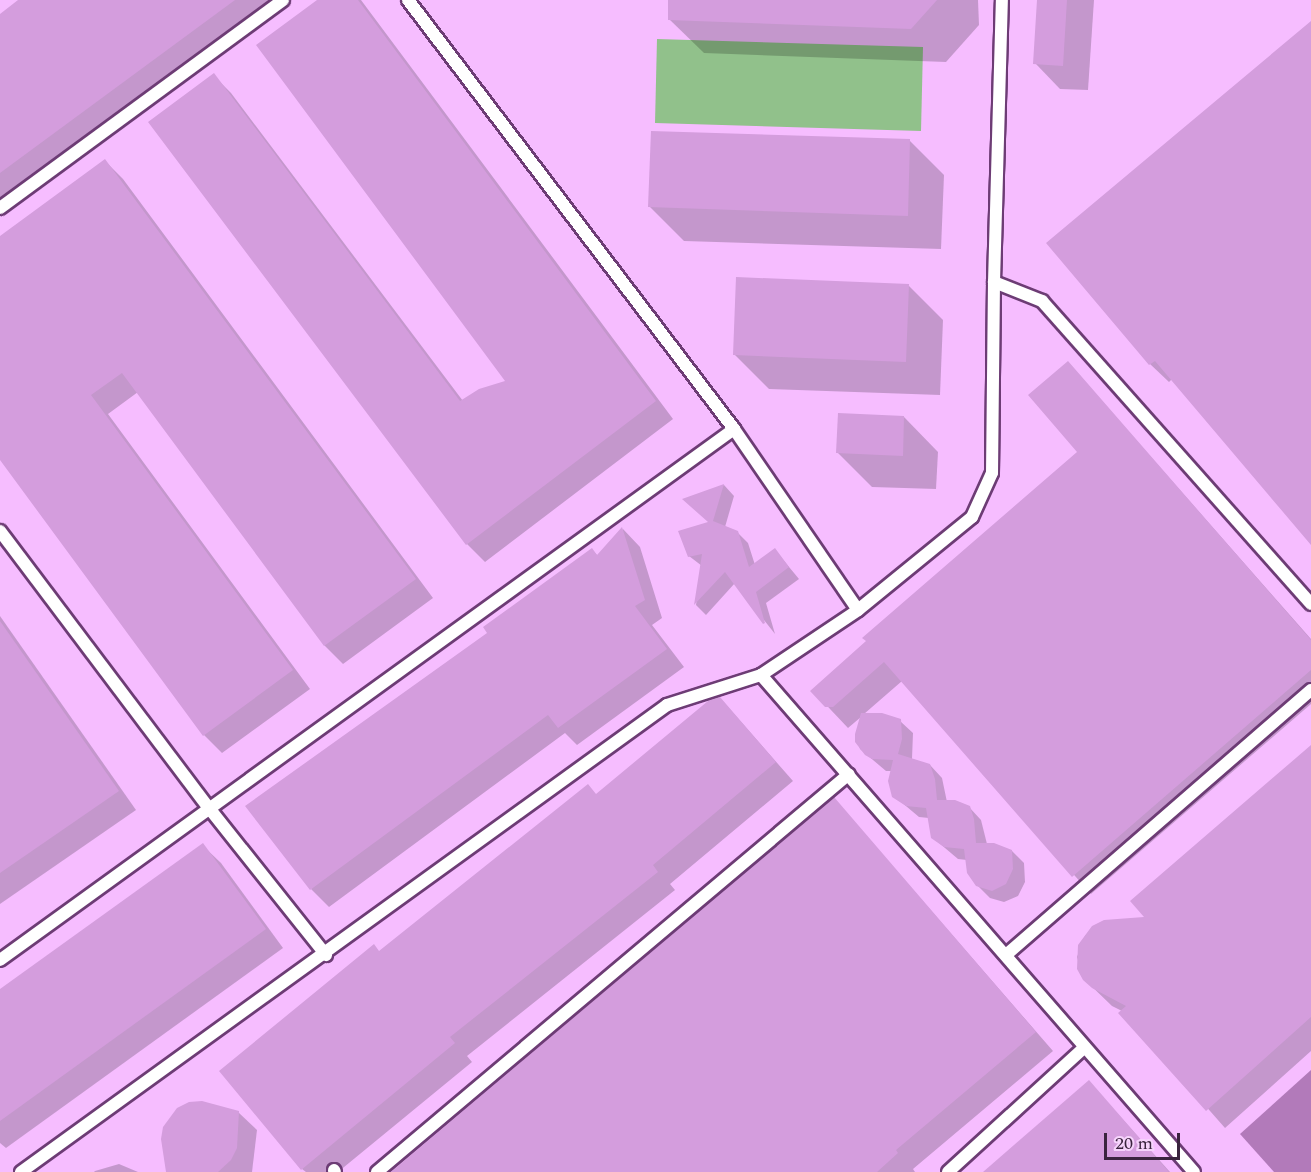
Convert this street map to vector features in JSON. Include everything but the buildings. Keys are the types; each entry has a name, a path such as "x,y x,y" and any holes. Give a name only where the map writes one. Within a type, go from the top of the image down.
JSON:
{"lane":[{"path":"0,208 283,0"},
{"path":"408,0 734,429 858,610"},
{"path":"21,1172 326,954 667,705 761,675 858,610 972,517 992,473 994,282 1002,0"},
{"path":"994,282 1042,301 1311,604"},
{"path":"0,960 734,429"},
{"path":"0,531 209,808 326,954"},
{"path":"761,675 1194,1172"},
{"path":"1006,955 1311,690"},
{"path":"377,1172 849,774"},
{"path":"948,1172 1084,1047"}],"green space":[{"path":"657,39 923,47 921,131 655,123"}],"shaded area":[{"path":"1311,1070 1311,1172 1274,1172 1240,1134"}]}
